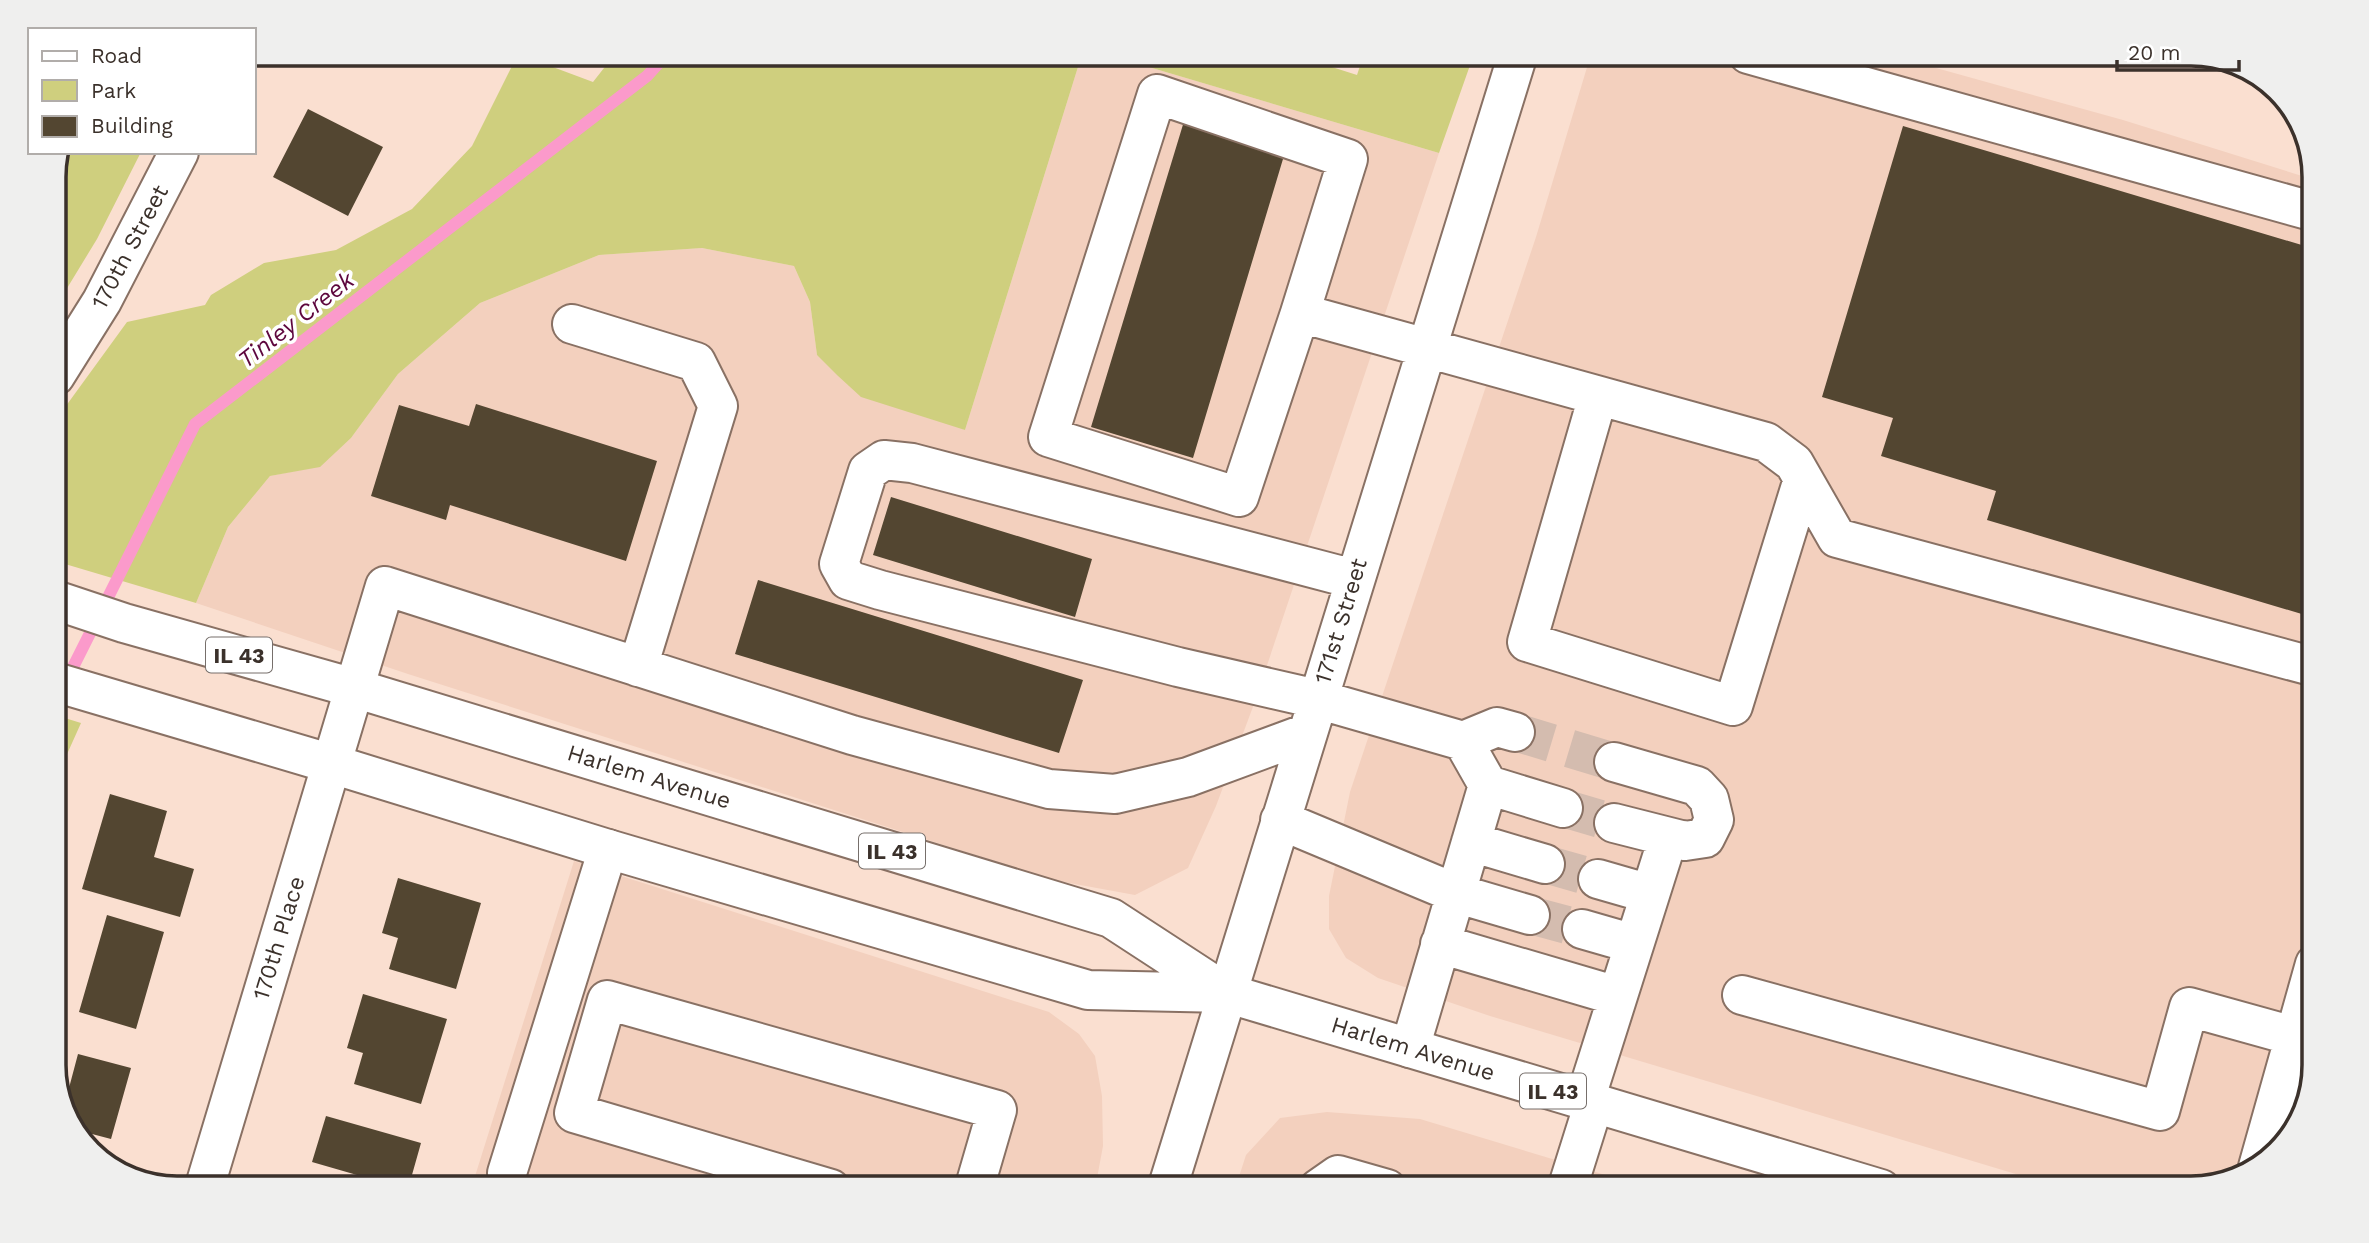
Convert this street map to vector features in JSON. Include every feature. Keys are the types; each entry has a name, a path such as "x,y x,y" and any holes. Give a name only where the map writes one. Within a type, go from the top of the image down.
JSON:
{"main road":[{"name":"171st Street","path":"1171,1176 1513,67"},
{"path":"1795,67 2302,208"},
{"path":"1157,94 1348,159 1300,313 1239,497 1048,437 1157,94"},
{"name":"170th Street","path":"67,356 103,301 178,154"},
{"path":"1300,313 1766,442 1794,463 1837,538 2302,663"},
{"path":"572,324 696,362 718,406 638,667 852,735 1049,789 1115,794 1188,777 1312,716"},
{"path":"1598,396 1527,642 1733,706 1803,479"},
{"path":"1354,579 912,463 884,460 867,471 839,564 848,580 1178,667 1312,716 1463,741 1497,727 1515,732"},
{"name":"170th Place","path":"208,1176 384,586 638,667"},
{"name":"Harlem Avenue","path":"67,604 124,623 354,688 1111,918 1226,993"},
{"name":"Harlem Avenue","path":"72,687 1088,990 1226,993 1837,1176"},
{"path":"1463,741 1488,785 1563,808"},
{"path":"1614,823 1685,841 1704,838 1714,820 1709,799 1697,786 1615,762"},
{"path":"1410,1048 1488,785"},
{"path":"1280,820 1447,921 1625,973"},
{"path":"1570,1176 1625,973 1668,838"},
{"path":"1471,842 1545,864"},
{"path":"507,1176 608,849"},
{"path":"1598,878 1650,894"},
{"path":"1447,921 1525,931"},
{"path":"1577,946 1625,973"},
{"path":"1742,995 2160,1111 2189,1007 2302,1038"},
{"path":"787,1176 574,1113 607,1000 996,1111 978,1176"},
{"path":"2265,1149 2302,1047"}],"shaded area":[{"path":"1078,67 1149,67 1439,153 1254,704 1216,806 1188,868 1135,895 1053,880 408,674 196,603 228,527 270,476 320,466 351,438 398,374 480,303 599,255 702,248 794,266 810,302 817,355 965,430"},
{"path":"1587,67 1933,67 2123,120 2302,176 2302,1066 2297,1101 2291,1115 2275,1139 2259,1154 2234,1168 2206,1176 2023,1176 1490,1016 1378,978 1346,958 1329,929 1329,896 1350,792 1536,237"},
{"path":"574,861 1049,1012 1079,1034 1095,1056 1102,1096 1103,1146 1097,1176 475,1176"},
{"path":"1327,1112 1420,1119 1609,1176 1239,1176 1246,1155 1280,1118"}],"green space":[{"path":"512,67 553,67 593,82 605,67 1078,67 965,430 861,397 837,375 817,355 810,302 794,266 702,248 599,255 480,303 398,374 351,438 320,467 270,476 228,527 196,603 67,565 67,404 127,322 205,305 211,295 264,263 336,250 412,209 472,146"},
{"path":"1149,67 1332,67 1357,75 1360,67 1469,67 1439,153"},
{"path":"69,154 140,154 97,239 67,288"},
{"path":"67,719 81,723 67,754"}],"building":[{"path":"308,109 383,147 348,216 273,177"},
{"path":"1185,118 1286,149 1193,458 1091,427"},
{"path":"1903,126 2302,245 2302,614 1987,520 1996,491 1881,456 1893,418 1822,397"},
{"path":"476,404 657,461 626,561 450,505 446,520 371,496 399,405 469,426"},
{"path":"891,497 1092,559 1075,617 873,555"},
{"path":"758,580 1083,680 1059,753 735,654"},
{"path":"110,794 167,811 154,857 194,869 180,917 82,889"},
{"path":"398,878 481,903 456,989 389,969 398,938 382,933"},
{"path":"107,915 164,932 136,1029 79,1012"},
{"path":"363,994 447,1019 421,1104 354,1084 363,1053 347,1048"},
{"path":"78,1054 131,1068 111,1139 90,1133 78,1115 69,1088"},
{"path":"326,1116 421,1143 412,1176 357,1176 312,1162"}],"waterway":[{"name":"Tinley Creek","path":"67,679 195,424 655,67"}],"tunnel":[{"path":"1515,732 1614,762"},
{"path":"1563,808 1614,823"},
{"path":"1545,864 1598,879"},
{"path":"1530,915 1582,929"}]}
